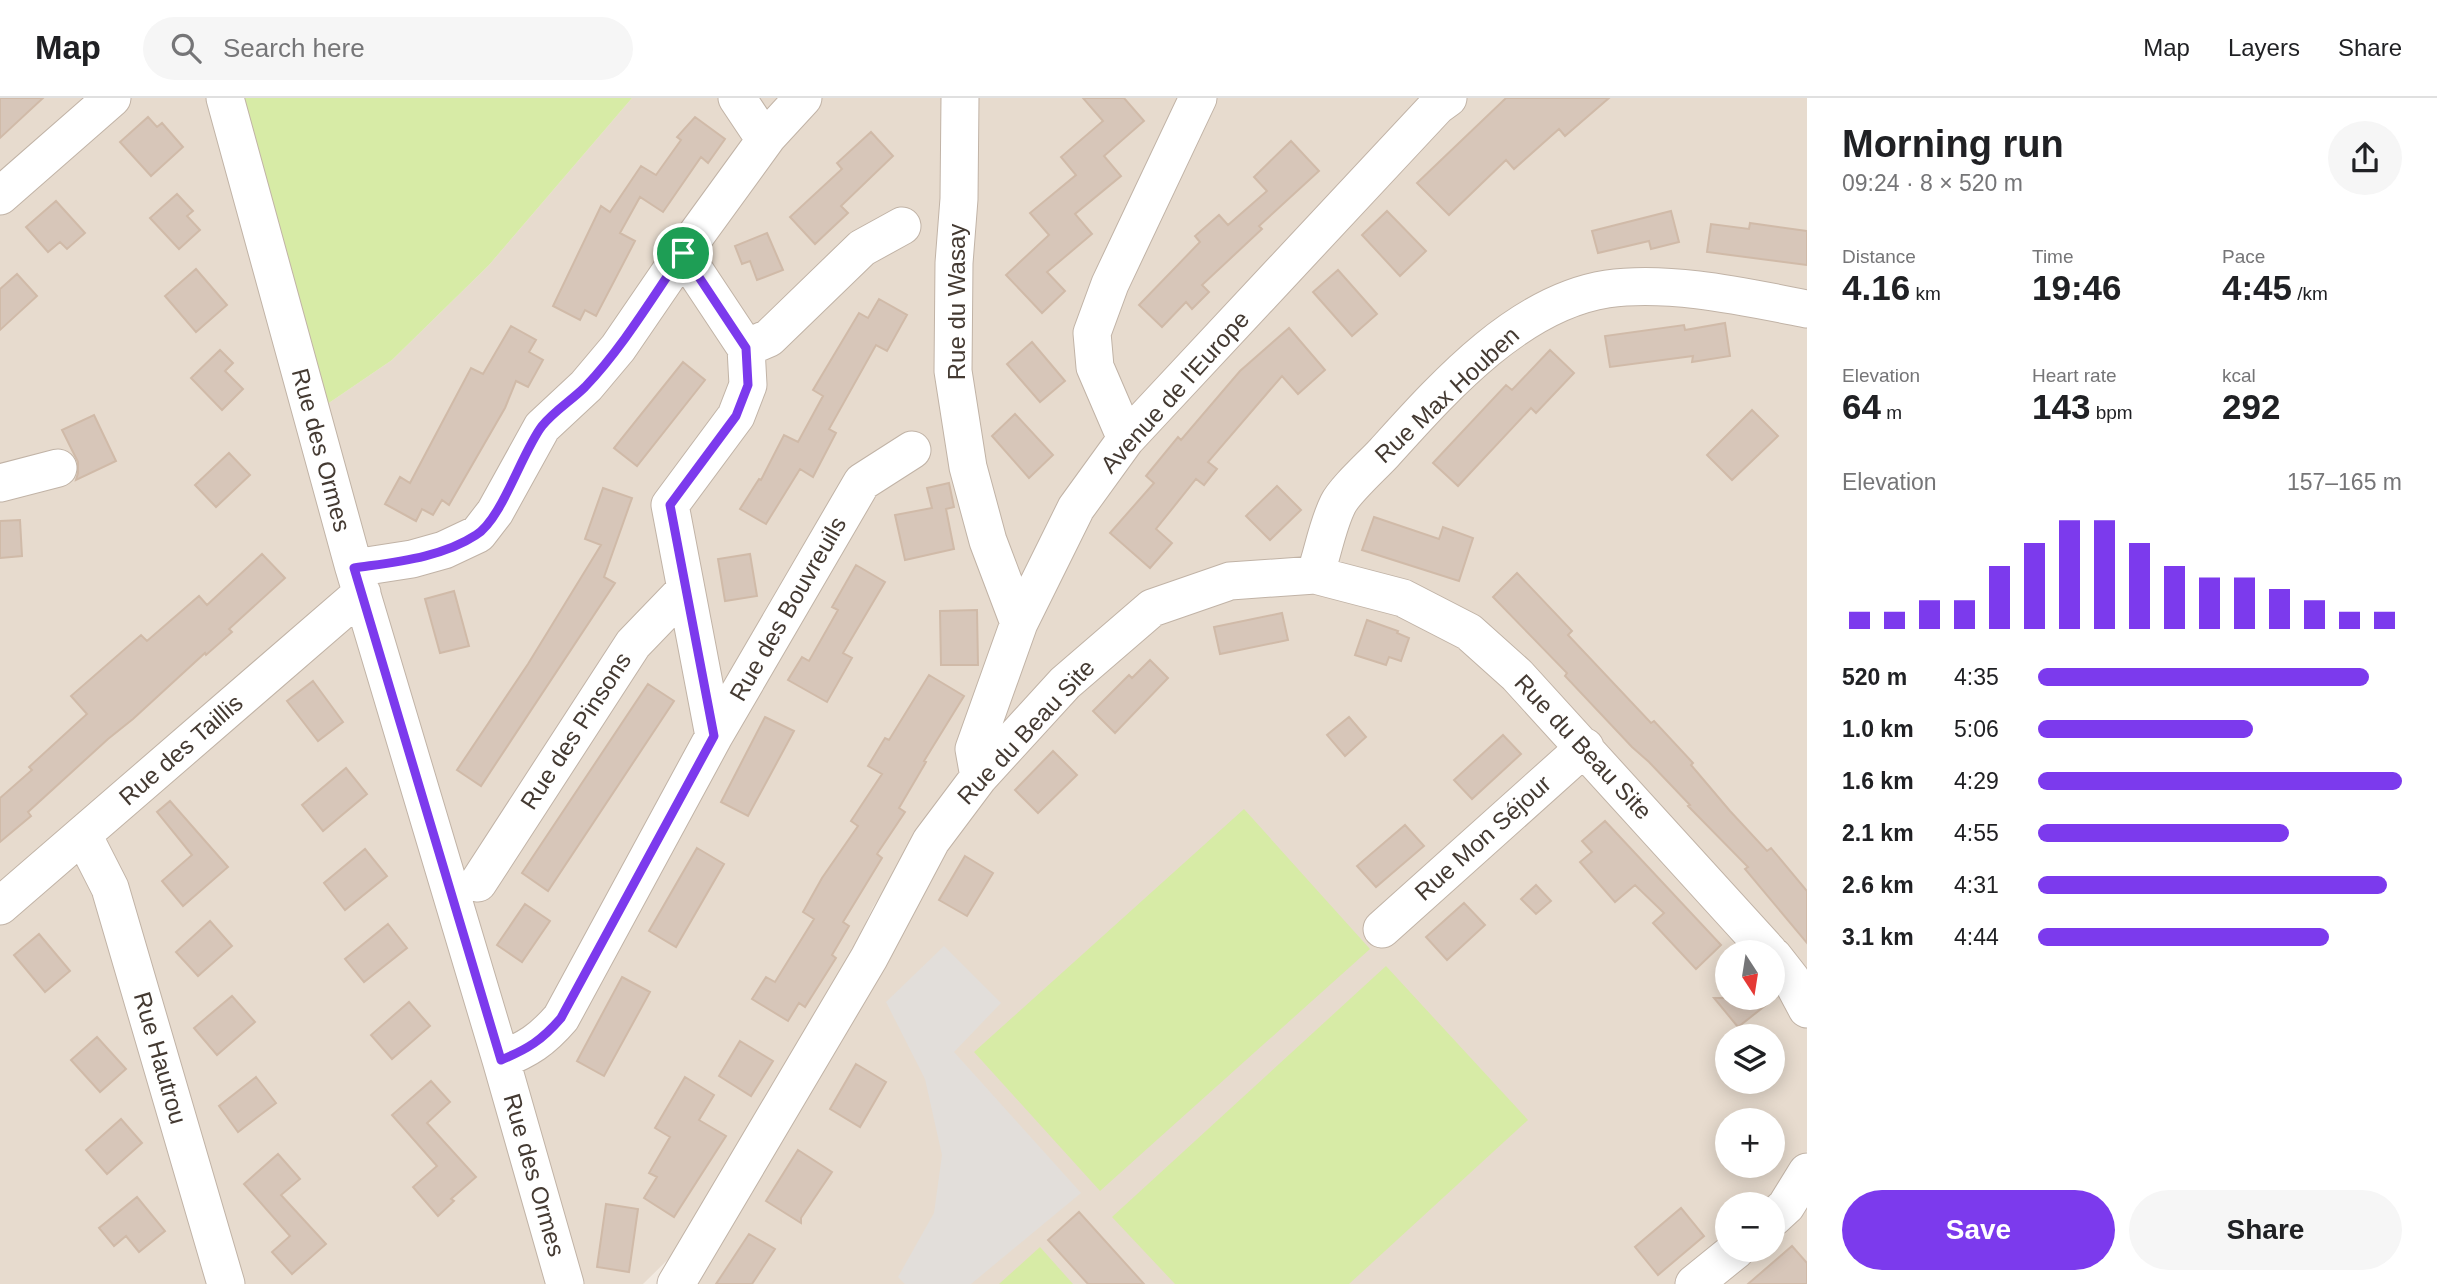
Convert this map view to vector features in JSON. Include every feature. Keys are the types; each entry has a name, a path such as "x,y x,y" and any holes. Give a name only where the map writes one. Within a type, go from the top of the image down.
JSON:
{"street":[{"path":"0,196 112,98"},
{"name":"Rue des Ormes","path":"225,98 358,580 565,1284"},
{"path":"737,98 765,140"},
{"path":"358,580 444,550 478,534 495,512 542,427 586,386 618,348 765,140 803,98"},
{"name":"Rue du Wasay","path":"960,98 953,371 968,467 988,541 1019,622"},
{"path":"1126,439 1094,367 1092,333 1110,284 1198,98"},
{"name":"Avenue de l'Europe","path":"979,776 974,749 987,719 1019,622 1076,508 1126,439 1437,106 1448,98"},
{"path":"746,348 769,338 862,248 902,226"},
{"path":"683,253 746,348 748,385 736,416 670,505 714,736"},
{"name":"Rue Max Houben","path":"1315,575 1338,503 1419,414 1497,341 1538,313 1569,298 1605,289 1644,285 1746,297 1807,309"},
{"name":"Rue des Bouvreuils","path":"501,1060 528,1049 546,1036 561,1018 714,736 862,482 912,450"},
{"path":"0,483 58,468"},
{"name":"Rue du Beau Site","path":"676,1284 869,958 931,841 979,776 1065,682 1152,608 1230,581 1315,575 1403,598 1469,632 1517,675 1585,747 1758,940"},
{"name":"Rue des Taillis","path":"0,906 83,835 358,580"},
{"name":"Rue des Pinsons","path":"478,883 633,644 686,589"},
{"name":"Rue Mon Séjour","path":"1382,929 1585,747"},
{"name":"Rue Hautrou","path":"83,835 110,888 226,1284"},
{"path":"1785,971 1807,1009"},
{"path":"1785,1207 1807,1172"},
{"path":"1694,1284 1721,1262"}],"shaded area":[{"path":"0,98 211,98 413,823 546,1284 0,1284"},
{"path":"632,98 1807,98 1807,995 1785,972 1785,940 1754,940 1434,605 1204,580 944,796 873,907 802,1058 705,1223 643,1284 575,1284 320,409 392,360 489,265"},
{"path":"1327,585 1467,638 1745,940 1715,940 1715,1010 1785,1010 1785,987 1807,1029 1807,1151 1775,1192 1715,1192 1715,1255 1681,1284 686,1284 973,803 1056,706 1161,613 1233,588"},
{"path":"944,946 1001,1003 954,1052 1081,1193 971,1284 905,1284 898,1277 934,1213 942,1155 925,1079 886,1002"},
{"path":"1807,1190 1807,1284 1706,1284 1733,1262 1785,1262 1785,1215"}],"green space":[{"path":"236,98 632,98 489,265 392,360 320,409"},
{"path":"1244,809 1370,949 1100,1191 974,1052"},
{"path":"1386,966 1528,1120 1349,1284 1175,1284 1112,1217"},
{"path":"1040,1247 1073,1284 999,1284"}],"building":[{"path":"0,98 43,98 0,138"},
{"path":"1083,98 1124,98 1144,121 1104,156 1121,176 1075,214 1092,234 1047,272 1065,291 1042,313 1006,275 1049,235 1030,213 1076,175 1061,157 1103,121"},
{"path":"1506,98 1609,98 1565,136 1559,129 1514,169 1506,160 1449,215 1417,183"},
{"path":"148,117 157,127 162,123 183,147 151,176 120,142"},
{"path":"695,117 725,139 708,163 701,157 663,212 640,197 620,233 635,241 596,316 585,310 580,320 553,306 601,206 610,212 641,166 656,175 681,140 677,137"},
{"path":"871,132 893,156 841,206 848,213 815,244 790,217 842,169 837,163"},
{"path":"1291,141 1319,171 1259,226 1262,229 1202,285 1209,292 1192,309 1186,302 1162,327 1139,305 1200,242 1195,236 1219,215 1228,225 1267,191 1254,177"},
{"path":"177,194 193,211 187,216 200,230 179,249 150,218"},
{"path":"56,201 85,233 67,249 60,242 48,252 26,227"},
{"path":"1387,211 1426,251 1400,276 1362,235"},
{"path":"1671,211 1679,242 1651,249 1649,241 1598,253 1592,231"},
{"path":"1750,223 1807,231 1807,265 1707,252 1711,224 1749,229"},
{"path":"767,233 783,270 757,280 750,261 742,264 735,246"},
{"path":"196,269 227,305 196,332 165,296"},
{"path":"1338,270 1377,314 1352,336 1313,292"},
{"path":"17,274 37,296 0,330 0,289"},
{"path":"879,299 907,315 887,351 876,345 829,429 836,433 813,477 800,469 766,524 740,509 759,479 761,480 784,435 798,442 823,396 813,390 859,313 868,318"},
{"path":"1725,323 1730,356 1692,362 1693,356 1610,367 1605,336 1684,325 1685,330"},
{"path":"511,326 536,340 529,352 543,360 528,387 516,381 505,408 449,505 442,500 433,515 422,509 416,521 385,504 400,477 410,483 471,368 483,374"},
{"path":"1289,328 1325,370 1298,394 1282,376 1208,462 1217,469 1204,485 1196,479 1156,529 1172,543 1150,568 1110,533 1154,483 1146,476 1178,437 1181,440 1240,371"},
{"path":"1032,342 1065,381 1040,402 1007,364"},
{"path":"220,350 233,363 225,371 243,389 222,410 191,378"},
{"path":"1550,350 1574,373 1536,413 1531,408 1458,486 1433,463 1506,385 1512,390"},
{"path":"683,362 705,380 637,466 614,448"},
{"path":"1752,410 1778,436 1732,480 1707,455"},
{"path":"1015,414 1053,455 1029,478 992,436"},
{"path":"94,415 116,461 76,480 78,462 62,430"},
{"path":"229,453 250,475 216,507 195,485"},
{"path":"949,483 954,507 946,509 954,549 905,560 895,515 932,508 927,488"},
{"path":"1277,486 1301,510 1270,540 1246,516"},
{"path":"603,488 632,498 604,577 615,583 481,786 457,770 528,664 601,545 585,539"},
{"path":"1374,517 1439,539 1443,527 1473,538 1459,581 1362,550"},
{"path":"20,520 22,556 0,558 0,521"},
{"path":"262,554 285,578 229,629 232,632 108,739 28,812 31,816 0,842 0,798 32,770 29,767 87,714 71,696 141,635 147,641 199,596 207,605"},
{"path":"750,554 757,596 725,601 718,559"},
{"path":"856,565 885,582 843,653 852,658 827,702 788,680 802,657 809,661 838,610 832,607"},
{"path":"1517,573 1572,631 1568,635 1651,723 1654,721 1693,763 1691,765 1730,811 1767,851 1771,848 1807,891 1807,943 1745,869 1748,867 1493,597"},
{"path":"454,591 469,646 440,653 425,599"},
{"path":"977,610 978,665 941,665 940,611"},
{"path":"1282,613 1288,640 1220,654 1214,627"},
{"path":"1367,620 1398,631 1397,633 1409,638 1401,661 1389,657 1386,665 1355,655"},
{"path":"1150,660 1168,678 1115,733 1093,711 1129,675 1132,678"},
{"path":"929,675 964,696 924,761 926,762 899,808 905,812 877,854 882,858 843,922 849,926 832,955 836,958 805,1007 799,1003 788,1021 752,999 766,977 775,982 814,919 803,912 822,878 858,826 851,821 882,774 868,766 885,738 889,740"},
{"path":"313,681 343,722 318,741 287,701"},
{"path":"648,684 674,701 548,891 522,873"},
{"path":"765,717 794,731 748,816 721,802"},
{"path":"1349,717 1366,737 1345,756 1327,735"},
{"path":"1503,735 1521,754 1472,799 1454,780"},
{"path":"1053,751 1077,775 1038,813 1015,790"},
{"path":"346,768 367,794 323,831 302,805"},
{"path":"170,801 228,867 183,906 162,881 192,855 157,812"},
{"path":"1605,821 1716,940 1715,951 1696,969 1653,923 1664,913 1635,885 1615,902 1580,862 1592,852 1582,841"},
{"path":"1405,825 1424,846 1376,887 1357,866"},
{"path":"697,848 724,864 676,947 649,931"},
{"path":"365,849 387,876 345,910 324,883"},
{"path":"965,856 993,873 967,916 939,900"},
{"path":"1536,885 1551,901 1536,914 1521,899"},
{"path":"1464,903 1485,925 1447,960 1426,937"},
{"path":"525,904 550,921 522,962 497,945"},
{"path":"210,921 232,946 198,976 176,952"},
{"path":"388,924 407,948 364,982 345,959"},
{"path":"39,934 70,971 45,992 14,955"},
{"path":"622,977 650,992 604,1076 577,1061"},
{"path":"232,996 255,1022 217,1055 194,1028"},
{"path":"409,1002 430,1026 392,1059 371,1035"},
{"path":"1724,1010 1760,1010 1742,1024 1736,1024"},
{"path":"97,1037 126,1069 100,1092 71,1060"},
{"path":"740,1041 773,1061 751,1096 719,1076"},
{"path":"856,1064 886,1082 860,1127 830,1109"},
{"path":"256,1077 276,1103 238,1132 219,1106"},
{"path":"685,1077 714,1095 699,1120 726,1136 674,1217 644,1198 657,1177 649,1173 670,1137 655,1128"},
{"path":"431,1081 450,1102 427,1123 476,1177 451,1199 454,1201 438,1216 413,1187 437,1166 392,1115"},
{"path":"121,1119 142,1143 107,1174 86,1150"},
{"path":"798,1150 832,1172 801,1218 801,1223 766,1201"},
{"path":"278,1154 300,1179 281,1195 326,1244 292,1274 272,1252 290,1236 244,1184"},
{"path":"137,1197 165,1231 139,1252 126,1236 114,1246 99,1228"},
{"path":"606,1204 638,1209 629,1272 597,1267"},
{"path":"1681,1208 1704,1236 1658,1275 1635,1247"},
{"path":"1079,1212 1144,1284 1088,1284 1048,1240"},
{"path":"749,1234 775,1249 752,1284 716,1284"},
{"path":"1792,1246 1807,1263 1807,1284 1748,1284 1773,1262 1785,1262 1785,1252"}],"route":[{"path":"683,253 746,348 748,385 736,416 670,505 714,736 561,1018 546,1036 528,1049 501,1060 354,568 412,559 444,550 478,534 495,512 542,427 586,386 618,348 683,253"}]}
